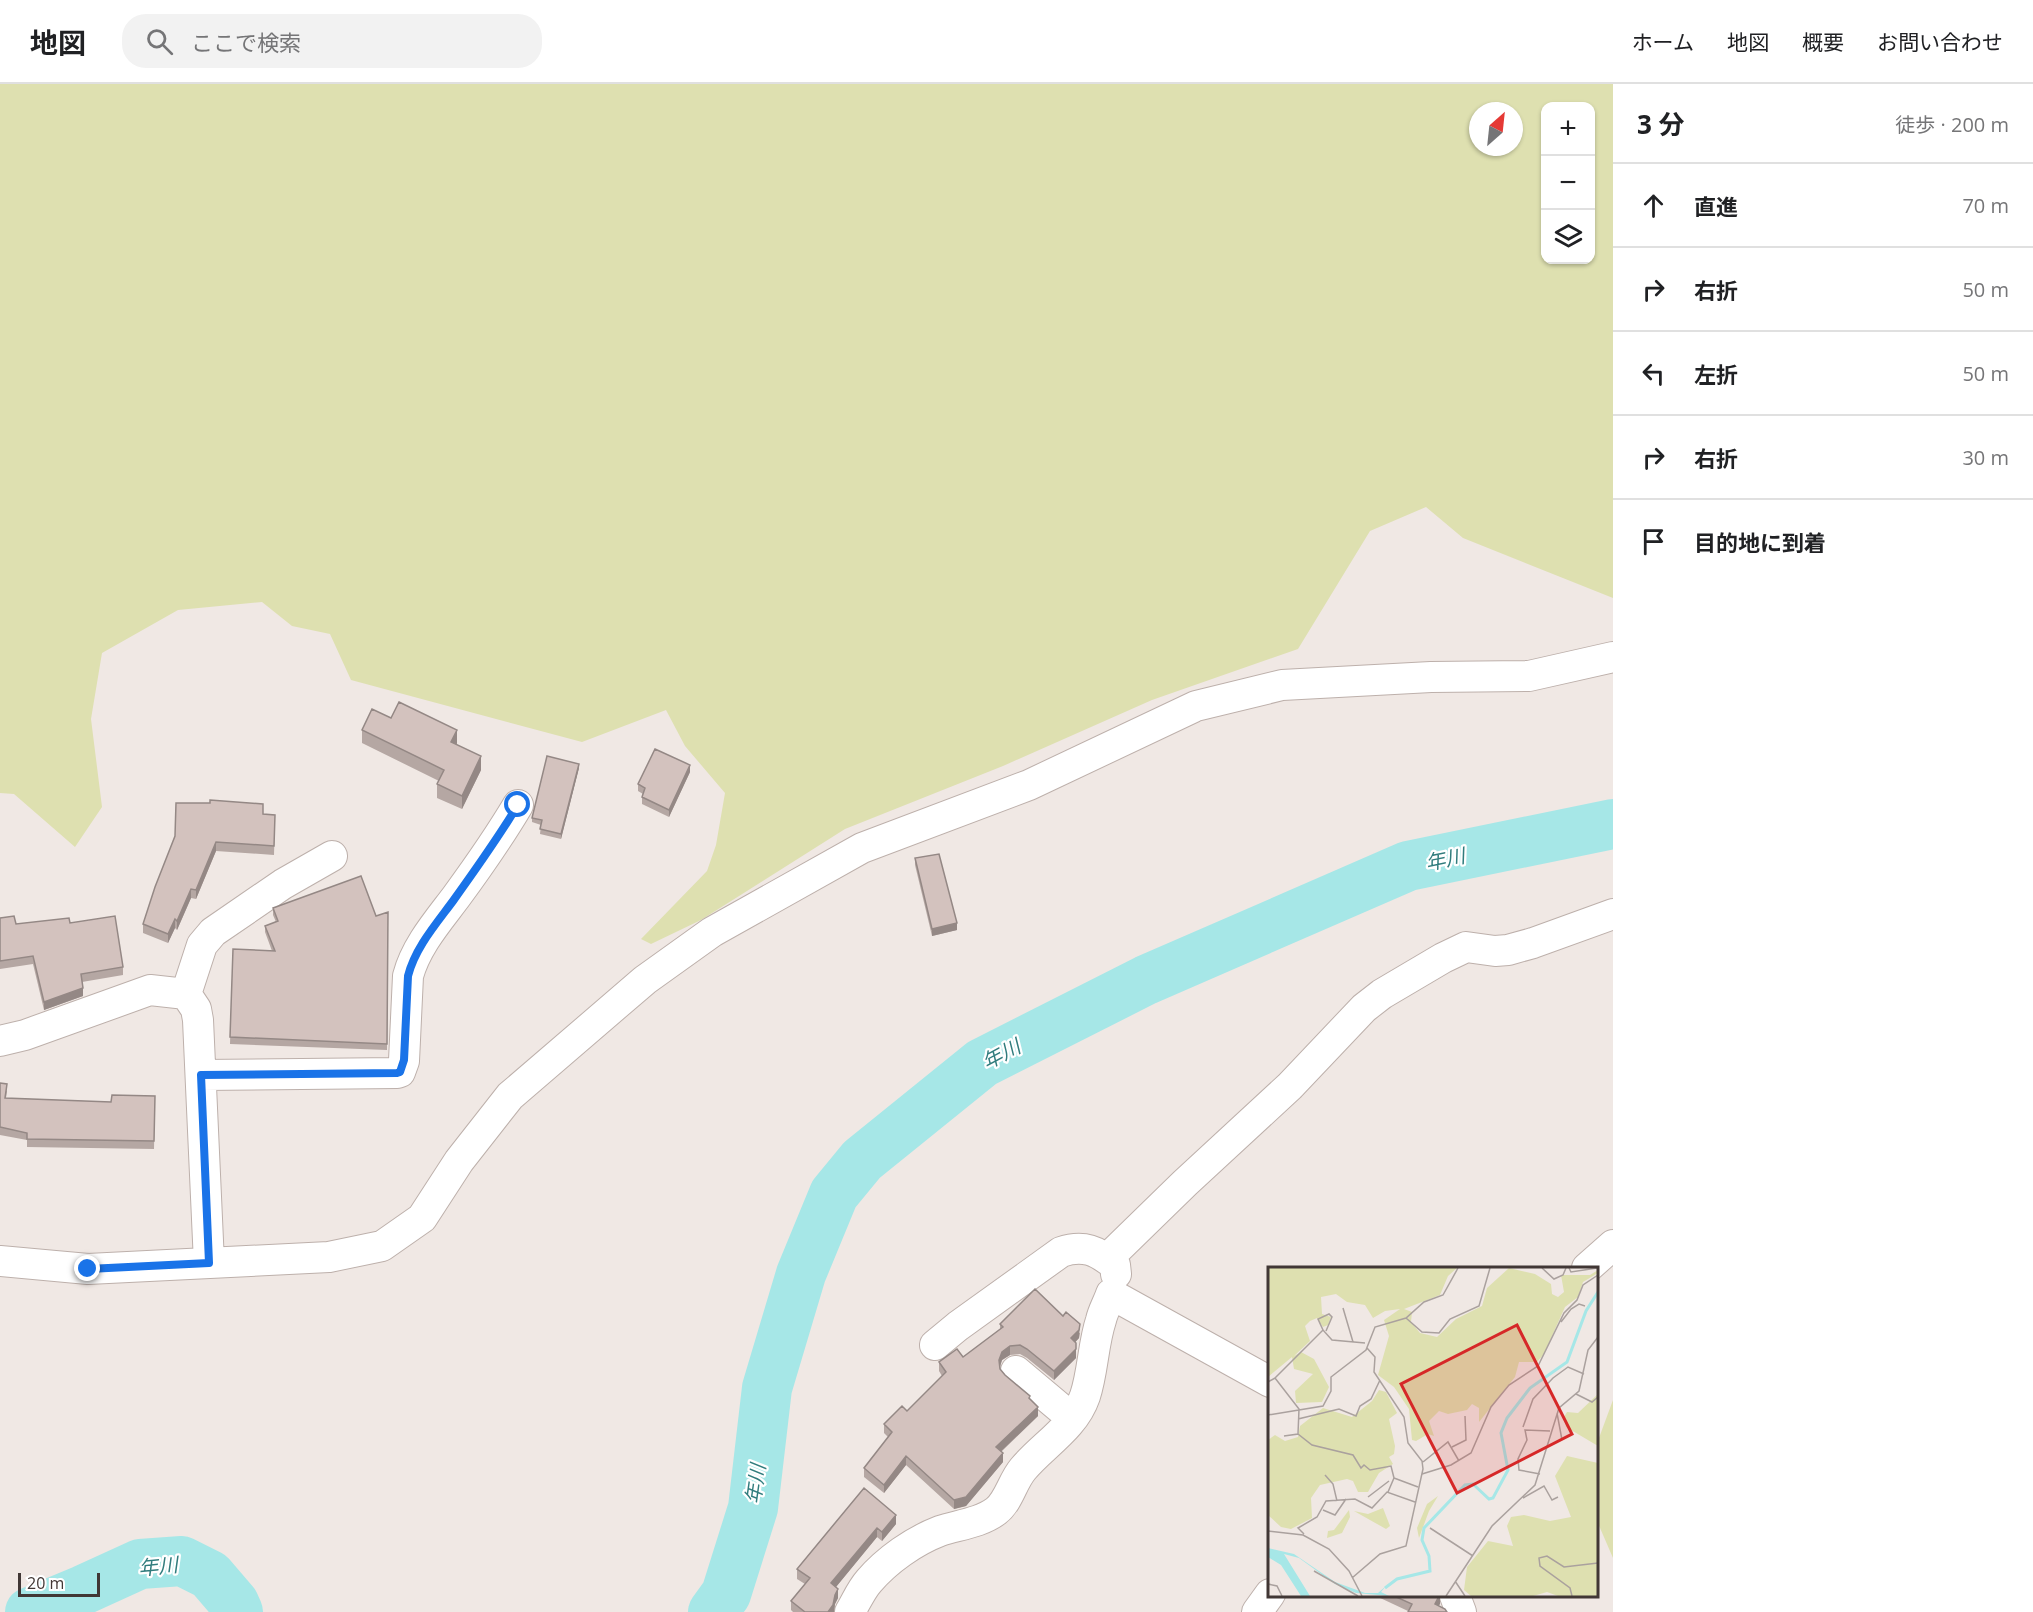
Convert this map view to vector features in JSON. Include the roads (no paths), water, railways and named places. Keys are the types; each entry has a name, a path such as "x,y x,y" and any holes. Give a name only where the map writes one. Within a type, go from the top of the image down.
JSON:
{"street":[{"path":"0,1261 88,1269 329,1257 382,1246 422,1218 459,1161 510,1096 645,980 712,932 862,848 1029,785 1196,706 1282,685 1431,677 1529,676 1613,657"},
{"path":"201,1075 357,1075 400,1072 404,1060 408,976 411,964 438,921 498,839 518,805"},
{"path":"186,994 202,945 213,932 283,884 332,856"},
{"path":"1107,1259 1290,1086 1364,1008 1382,994 1443,957 1466,947 1495,951 1508,950 1613,914"},
{"path":"0,1041 25,1035 150,990 186,994 196,1009 209,1263"},
{"path":"1589,1267 1613,1245"},
{"path":"850,1612 868,1582 888,1562 918,1542 939,1532 986,1518 998,1510 1021,1472 1050,1444 1072,1418 1085,1396 1100,1320 1111,1294 1116,1273 1115,1265 1088,1249 1074,1247 1061,1252 935,1345"},
{"path":"1111,1294 1268,1381"},
{"path":"1017,1371 1072,1418"},
{"path":"1257,1612 1268,1596"},
{"path":"1455,1597 1461,1612"}],"waterway":[{"name":"年川","path":"713,1612 726,1594 753,1508 767,1388 801,1274 834,1194 862,1160 982,1063 1146,980 1408,866 1613,824"},
{"name":"年川","path":"30,1612 140,1564 182,1561 210,1575 234,1603 238,1612"}]}
